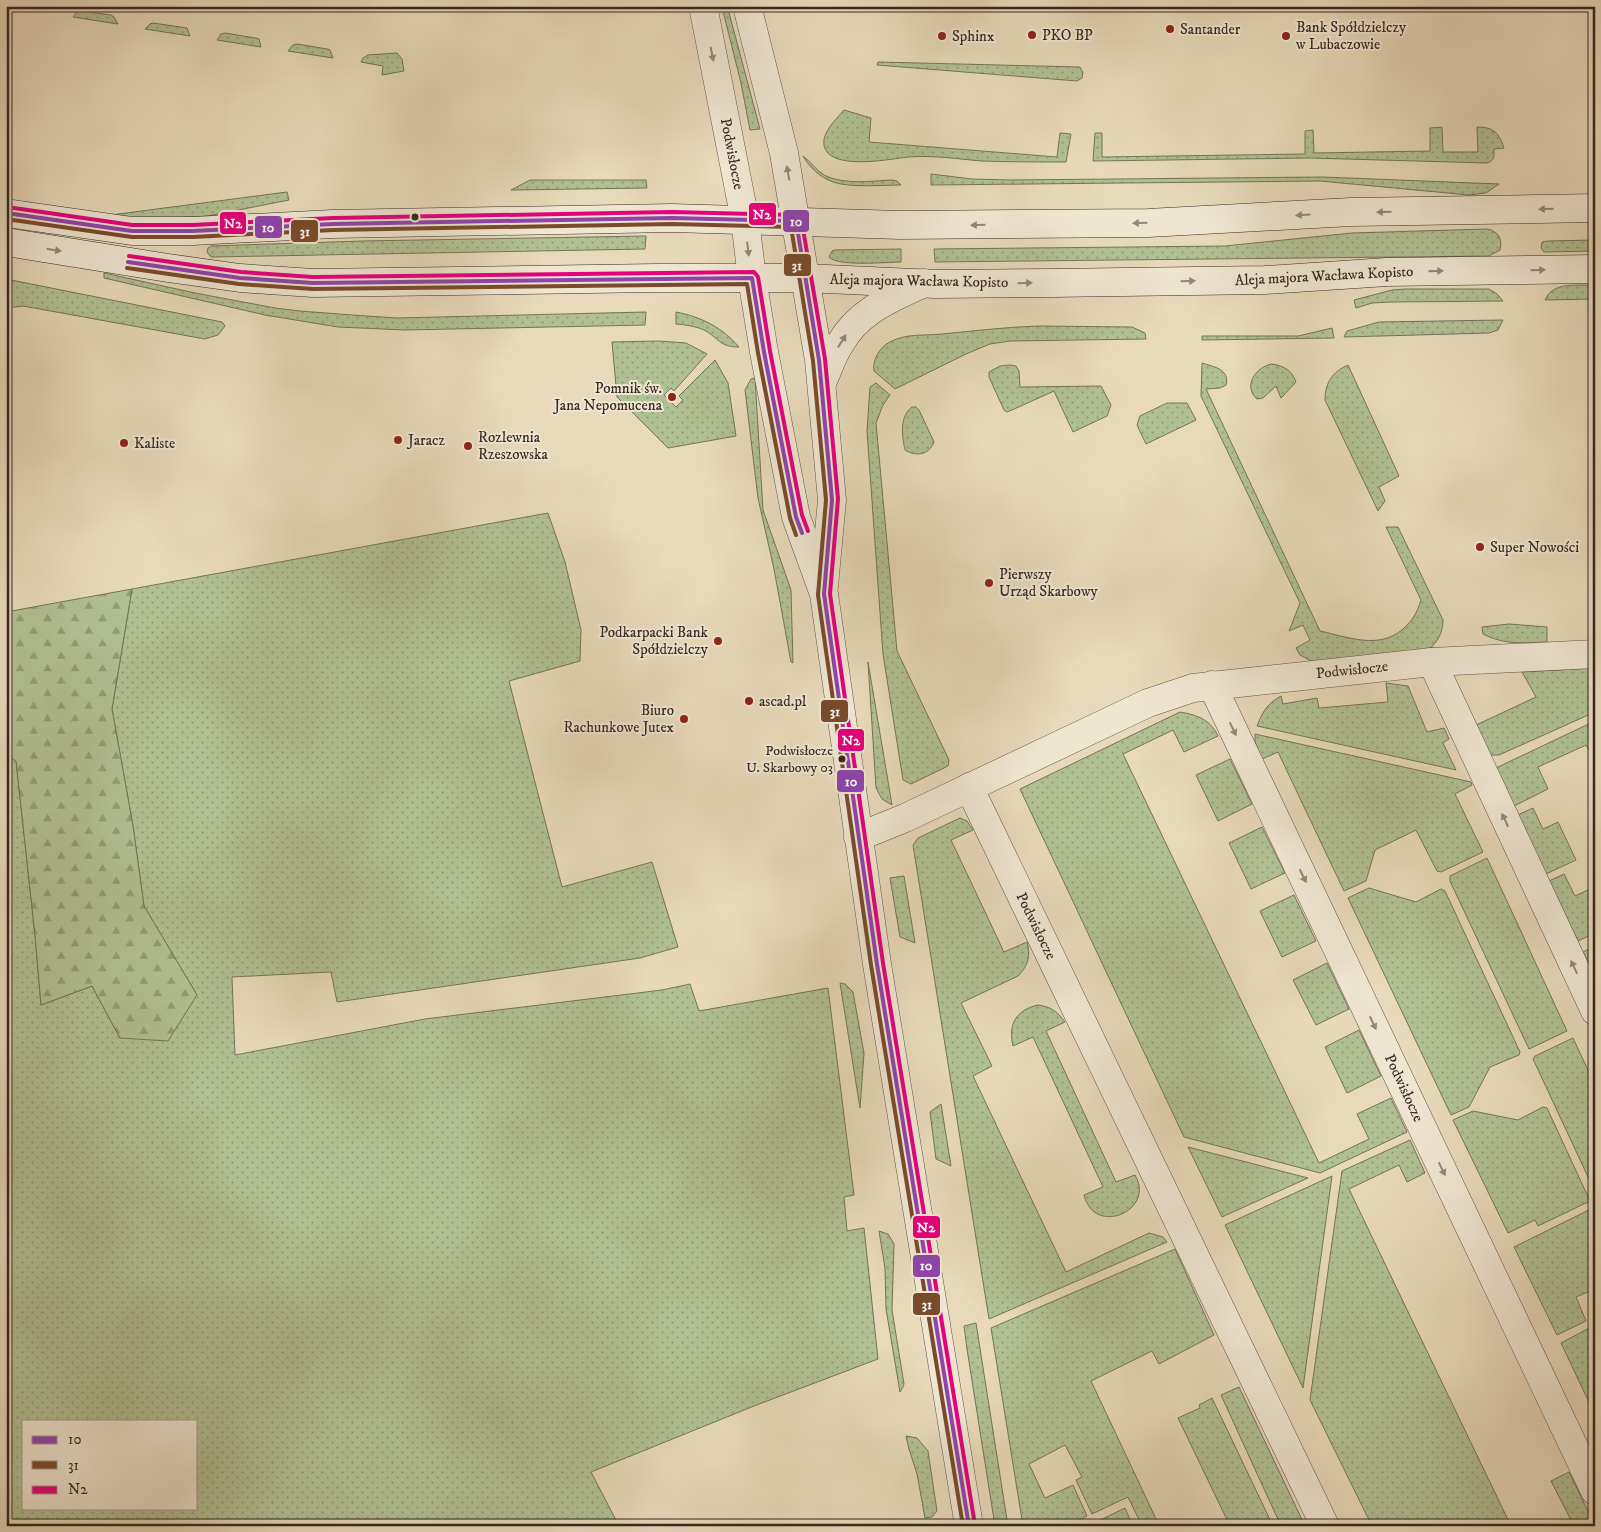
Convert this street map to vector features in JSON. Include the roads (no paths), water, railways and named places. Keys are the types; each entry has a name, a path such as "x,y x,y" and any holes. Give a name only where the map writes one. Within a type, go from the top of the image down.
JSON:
{"street":[{"name":"Podwisłocze","path":"703,6 745,220 765,359 796,517 824,594 877,964 968,1526"},
{"name":"Podwisłocze","path":"747,6 784,153 819,360 832,500 824,594"},
{"path":"6,213 95,227 141,231 193,231 333,224 672,218 900,225 1148,222 1351,212 1595,208"},
{"name":"Aleja majora Wacława Kopisto","path":"6,242 240,278 304,282 396,283 656,278 805,278 924,283 1265,280 1387,272 1595,269"},
{"path":"822,385 840,344 848,331 861,317 879,304 924,283"},
{"name":"Podwisłocze","path":"858,836 905,818 969,786 1148,703 1193,688 1432,662 1595,654"},
{"path":"1432,662 1595,1011"},
{"name":"Podwisłocze","path":"1212,685 1595,1491"},
{"name":"Podwisłocze","path":"969,786 1325,1526"}],"place":[{"name":"Santander","path":"1170,29"},
{"name":"PKO BP","path":"1032,35"},
{"name":"Sphinx","path":"942,36"},
{"name":"Bank Spółdzielczy w Lubaczowie","path":"1286,36"},
{"name":"Pomnik św. Jana Nepomucena","path":"672,397"},
{"name":"Jaracz","path":"398,440"},
{"name":"Kaliste","path":"124,443"},
{"name":"Rozlewnia Rzeszowska","path":"468,446"},
{"name":"Super Nowości","path":"1480,547"},
{"name":"Pierwszy Urząd Skarbowy","path":"989,583"},
{"name":"Podkarpacki Bank Spółdzielczy","path":"718,641"},
{"name":"ascad.pl","path":"749,701"},
{"name":"Biuro Rachunkowe Jutex","path":"684,719"},
{"name":"Podwisłocze U. Skarbowy 03","path":"842,759"}]}
